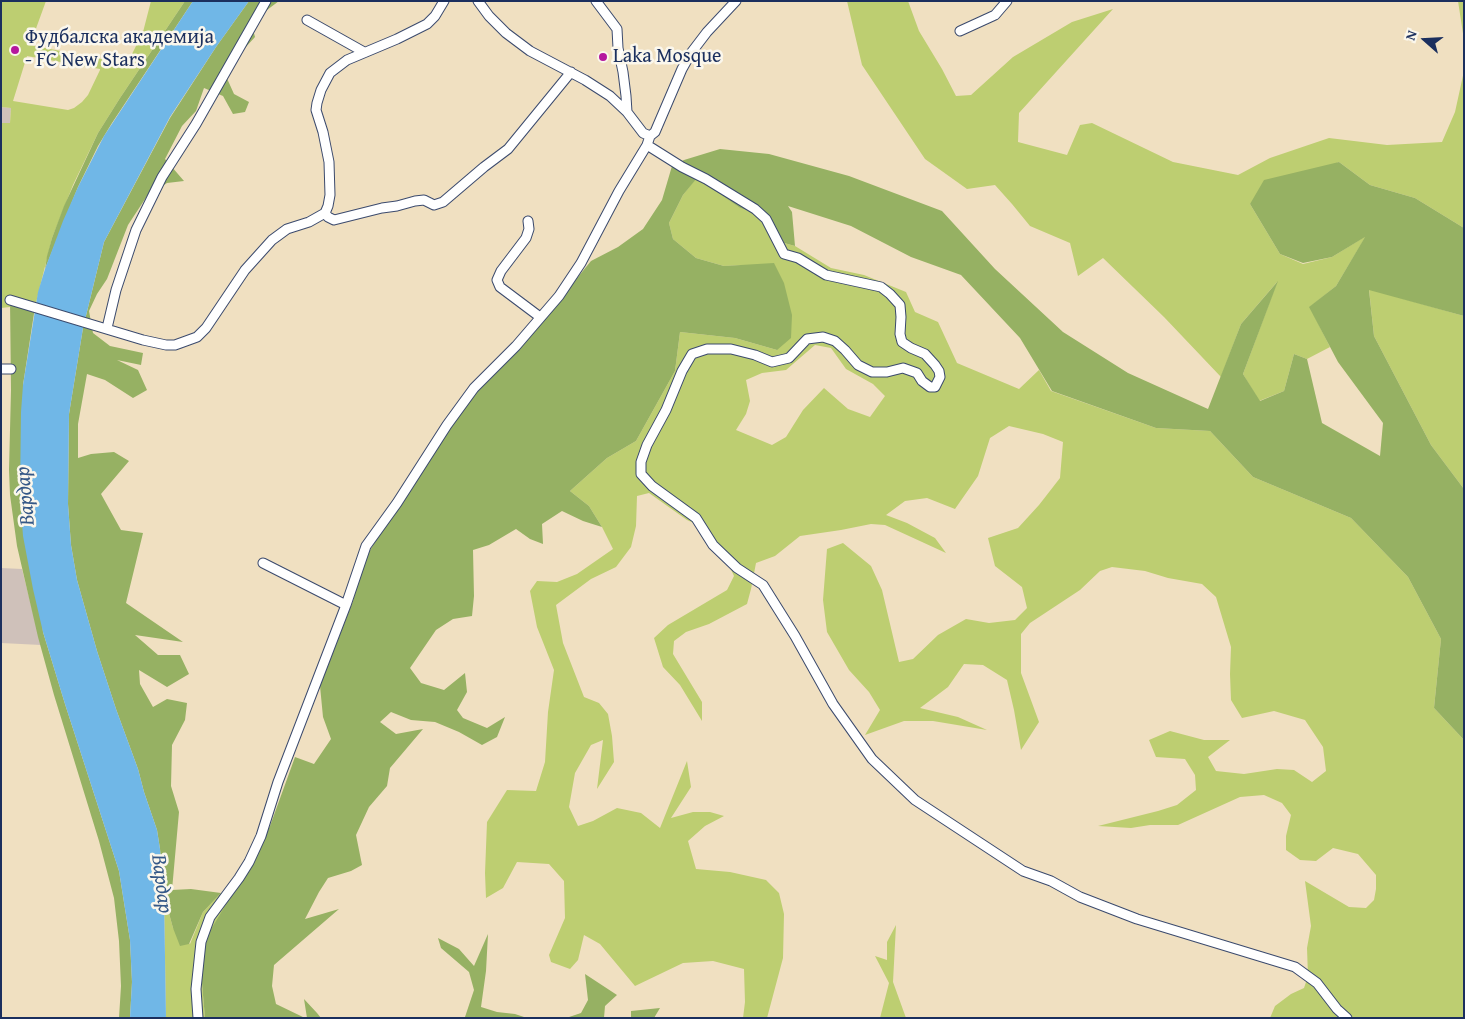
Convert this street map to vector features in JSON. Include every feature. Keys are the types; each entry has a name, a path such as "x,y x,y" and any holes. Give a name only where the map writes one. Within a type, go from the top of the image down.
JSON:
{"street":[{"path":"103,328 136,230 162,178 196,124 266,1"},
{"path":"444,1 436,16 427,24 347,60 330,73 320,90 316,110 329,162 330,195 326,212 328,217 334,220 415,201 424,200 434,205 439,204 508,149 570,72"},
{"path":"478,1 489,16 506,33 530,51 610,96 626,112 648,140 682,167 706,179 755,209 766,219 784,254 798,258 826,275 881,287 890,294 900,305 900,334 902,342 925,354 939,371 940,378 935,387 930,387 922,381 917,373 904,368 887,372 872,372 858,365 835,341 823,337 808,339 789,358 772,362 755,355 731,349 707,349 692,354 682,371 666,410 647,445 641,462 641,474 652,486 696,518 713,545 737,568 763,586 796,636 832,704 872,759 915,800 1024,871 1051,880 1080,897 1137,919 1295,967 1317,983 1337,1010 1347,1018"},
{"path":"596,1 617,29 618,48 626,96 626,112"},
{"path":"198,1018 196,989 201,942 210,917 239,878 261,836 278,782 346,605 366,546 474,388 516,346 559,296 581,263 619,191 648,140 655,132 676,82 691,53 707,32 736,1"},
{"path":"960,31 995,15 1007,1"},
{"path":"307,20 364,52"},
{"path":"10,300 143,340 175,345 197,337 206,328 245,270 272,240 287,229 309,222 326,212"},
{"path":"528,221 529,229 526,238 500,270 496,280 500,287 540,317"},
{"path":"263,563 346,605"}],"shaded area":[{"path":"1,107 11,108 10,123 1,123"},
{"path":"1,568 22,569 41,645 1,643"}],"green space":[{"path":"1,1 46,1 30,45 127,64 143,32 151,1 185,1 98,133 73,185 52,238 35,307 10,301 10,307 1,308 1,123 10,123 11,108 1,107","holes":["27,56 100,69 88,95 74,108 68,110 13,101"]},
{"path":"185,1 193,1 98,146 78,187 45,269 52,238 64,206 98,133"},
{"path":"249,1 279,1 251,22 255,37 233,61 225,74 234,94 249,102 245,112 233,114 223,96 204,88 196,111 182,126 165,159 184,181 167,183 147,196 128,225 107,279 89,311 93,333 110,346 143,353 141,365 117,360 138,370 147,390 133,398 105,380 87,374 78,424 78,458 91,454 114,452 129,461 101,494 121,530 143,533 126,603 183,642 135,635 158,655 180,655 189,674 167,687 139,670 140,684 153,707 167,699 187,703 185,720 172,745 171,786 179,812 172,890 191,889 221,893 203,912 189,944 180,946 164,895 157,830 97,651 77,580 71,545 68,504 69,414 83,328 104,242 170,118 216,47"},
{"path":"847,1 908,1 919,31 956,96 971,95 1013,57 1072,22 1113,9 1019,113 1018,142 1067,155 1080,125 1092,123 1173,162 1238,175 1270,158 1329,138 1387,145 1442,142 1455,112 1464,71 1464,228 1415,198 1370,185 1339,162 1250,204 1280,254 1303,264 1332,257 1366,236 1336,286 1310,307 1330,347 1307,359 1294,354 1284,391 1259,401 1243,374 1277,282 1241,324 1221,377 1164,317 1103,258 1078,276 1070,243 1030,226 995,185 967,189 925,159 862,65"},
{"path":"1458,1 1464,1 1464,40"},
{"path":"720,149 769,154 849,176 942,211 995,269 1063,332 1128,373 1208,409 1241,324 1278,281 1243,374 1260,401 1284,391 1294,354 1307,359 1322,423 1380,456 1383,423 1338,362 1309,307 1336,286 1365,237 1332,257 1303,263 1280,254 1250,204 1264,180 1339,162 1370,185 1415,198 1464,228 1464,316 1369,290 1374,336 1431,445 1464,489 1464,740 1434,708 1441,639 1408,577 1351,518 1253,477 1210,431 1156,428 1052,391 1020,338 961,275 911,257 851,226 788,206 792,212 795,246 784,243 770,218 740,208 697,178 683,195 669,223 673,239 696,258 724,266 774,263 784,283 792,315 791,338 777,350 735,338 680,332 675,371 636,441 607,458 570,491 589,506 602,527 562,511 542,524 543,544 530,539 516,529 489,545 473,550 474,596 472,616 453,619 436,630 410,668 421,683 444,690 465,673 467,692 457,710 463,718 487,728 505,717 497,737 482,745 459,732 435,722 411,720 391,712 380,722 396,734 423,729 390,768 387,786 369,807 356,835 362,865 351,871 328,878 305,919 339,909 274,965 272,986 276,1004 305,1018 205,1018 201,972 207,936 255,856 270,826 295,757 314,764 331,739 323,717 320,686 353,601 363,562 390,517 475,393 515,354 591,261 618,247 643,229 662,200 672,166 684,160"},
{"path":"697,177 740,208 770,218 784,243 795,246 831,268 864,275 906,292 915,312 938,322 957,363 1019,389 1039,370 1051,391 1156,428 1210,431 1253,477 1351,518 1408,577 1441,639 1434,708 1464,740 1464,1018 1270,1018 1275,1006 1291,994 1304,988 1308,976 1307,948 1311,926 1305,881 1349,907 1366,908 1374,900 1376,889 1376,875 1358,854 1333,848 1316,861 1300,860 1286,850 1286,836 1291,815 1282,803 1264,795 1240,797 1178,825 1150,825 1131,828 1098,826 1177,805 1196,790 1195,775 1185,759 1156,757 1149,740 1170,731 1204,740 1230,740 1208,757 1216,771 1244,774 1277,769 1294,770 1312,782 1326,771 1323,747 1305,720 1274,711 1242,718 1231,700 1231,647 1216,597 1202,584 1168,578 1145,571 1112,567 1100,571 1080,590 1030,623 1021,634 1021,673 1039,722 1021,750 1007,680 983,665 964,664 948,687 920,708 958,717 987,730 933,721 904,721 865,735 880,710 869,692 849,670 827,632 823,600 827,549 843,543 871,566 882,590 899,662 913,659 938,635 966,619 989,623 1015,620 1027,608 1022,587 995,566 988,538 1018,528 1039,505 1060,478 1063,442 1043,434 1009,426 990,438 978,476 955,509 927,498 905,501 886,515 907,523 935,538 946,553 885,525 871,524 800,536 775,556 756,563 747,604 709,624 686,632 674,641 673,654 702,702 702,721 680,685 663,667 654,638 668,625 727,590 734,576 721,548 709,530 687,520 649,493 637,496 636,526 631,547 616,567 591,579 556,605 563,643 584,697 599,703 608,714 612,736 614,762 597,789 603,740 591,745 575,773 569,807 578,826 593,821 617,808 641,813 660,828 687,761 691,787 671,818 693,812 710,812 724,816 705,826 688,841 696,869 730,872 766,880 779,893 784,914 783,958 767,1018 743,1018 745,1002 744,969 713,961 683,963 635,986 600,944 584,935 578,960 570,969 551,962 549,955 565,918 564,881 549,864 517,862 503,888 486,898 487,822 507,790 536,791 545,762 548,712 554,670 537,627 530,591 537,581 557,582 577,574 613,549 589,506 570,491 607,458 636,441 675,371 680,332 735,338 777,350 745,265 724,266 696,258 673,239 669,223 683,195","holes":["815,345 831,348 846,369 873,384 885,396 870,417 848,409 824,388 803,410 786,437 772,445 736,430 746,414 750,401 746,380 762,373 786,370"]},
{"path":"1369,289 1464,316 1464,489 1431,445 1374,336"},
{"path":"10,300 35,307 23,385 43,632 119,871 130,940 132,982 130,1018 119,1018 121,986 119,941 114,898 99,841 38,637 17,546 10,495 9,470 11,390"},
{"path":"221,893 231,896 201,972 205,1018 166,1018 164,895 173,928 190,944 203,912"},
{"path":"896,925 893,982 906,1018 880,1018 889,983 875,956 887,960 887,942"},
{"path":"488,934 486,971 481,1007 527,1018 465,1017 474,990 469,972 441,948 438,938 459,949 474,966"},
{"path":"585,974 617,995 605,1006 604,1018 566,1018 581,1013 588,1000"},
{"path":"304,999 317,1013 321,1018 307,1018"},
{"path":"660,1008 654,1018 631,1018 631,1011"}],"water":[{"name":"Вардар","path":"193,1 249,1 170,117 104,242 83,328 69,414 68,504 71,545 77,580 97,651 157,830 160,849 164,895 166,1018 130,1018 132,982 130,940 119,871 43,632 23,536 20,495 21,412 23,385 38,292 63,221 104,136"}],"place":[{"name":"Фудбалска академија - FC New Stars","path":"15,50"},
{"name":"Laka Mosque","path":"603,57"}]}
